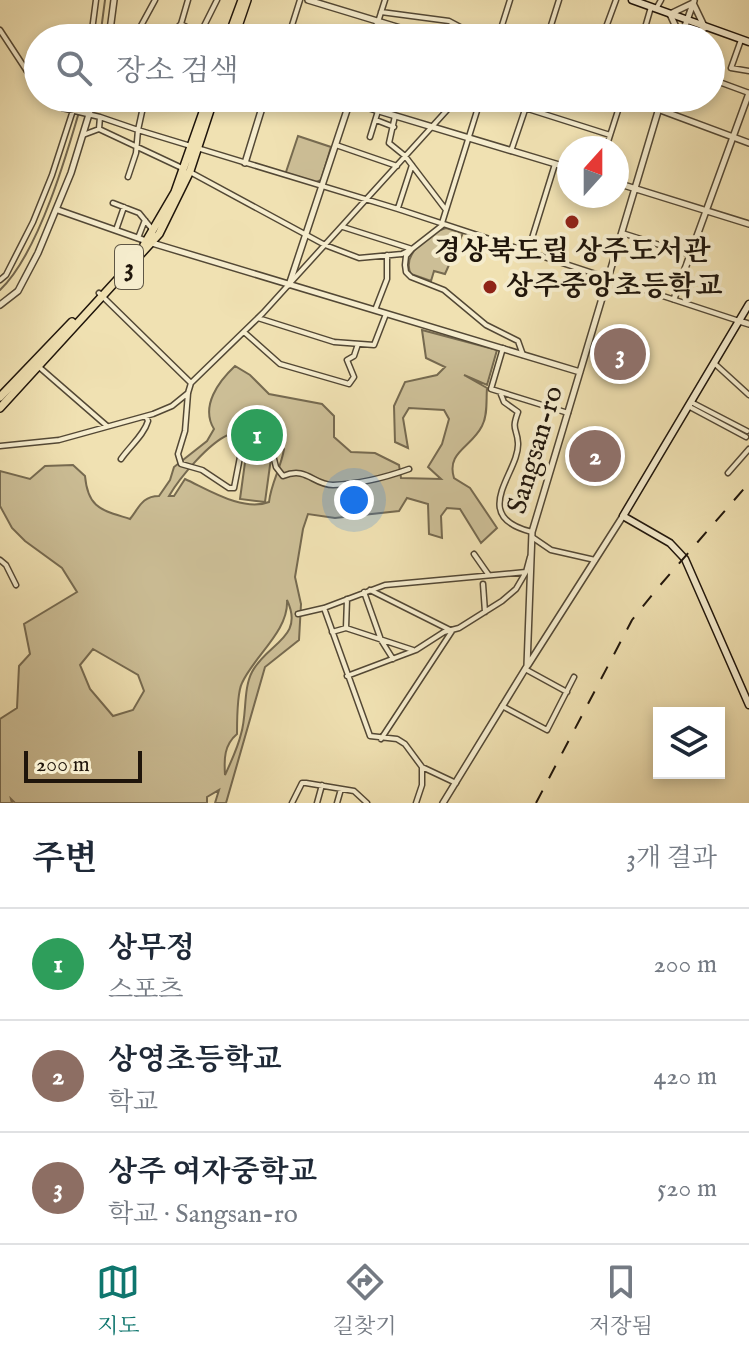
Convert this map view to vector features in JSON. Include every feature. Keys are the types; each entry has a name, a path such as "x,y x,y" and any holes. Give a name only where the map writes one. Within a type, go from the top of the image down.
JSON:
{"main road":[{"path":"234,24 245,0"},
{"path":"238,24 245,0"},
{"path":"632,0 695,24"},
{"path":"725,35 749,42"},
{"name":"3","path":"0,408 3,395 150,242 172,211 206,112"},
{"name":"3","path":"150,242 187,170"},
{"name":"3","path":"3,395 38,366 100,295"},
{"path":"749,304 623,516 665,540 685,559 749,705"}],"street":[{"path":"93,24 96,0"},
{"path":"112,24 114,0"},
{"path":"142,24 155,0"},
{"path":"181,24 188,0"},
{"path":"205,24 217,0"},
{"path":"292,24 300,0"},
{"path":"308,0 385,24"},
{"path":"378,22 385,0"},
{"path":"502,24 510,0"},
{"path":"551,24 559,0"},
{"path":"607,24 616,0"},
{"path":"648,24 661,0"},
{"path":"675,24 670,14 694,1"},
{"path":"686,24 694,1"},
{"path":"694,1 703,24"},
{"path":"381,12 455,24"},
{"path":"0,30 24,67"},
{"path":"741,40 731,68 749,71"},
{"path":"674,299 749,93 725,84"},
{"path":"0,280 6,275 33,222 72,112"},
{"path":"76,112 398,209 749,324"},
{"path":"0,305 18,291 58,210 89,112"},
{"path":"128,177 136,153 142,112"},
{"path":"245,163 261,112"},
{"path":"289,285 346,112"},
{"path":"370,137 378,112"},
{"path":"381,112 555,164 528,251"},
{"path":"409,469 373,482 333,485 295,472 283,476 276,467 273,455 244,450 234,488 229,488 202,470 181,464 178,458 187,422 191,383 258,318 446,112"},
{"path":"477,112 443,224 406,256 406,272 444,290 486,325 518,341 523,355"},
{"path":"511,151 524,112"},
{"path":"538,112 610,135 617,112"},
{"name":"Sangsan-ro","path":"443,803 525,669 532,534 658,112"},
{"path":"669,112 749,143"},
{"path":"395,116 389,143 405,156 446,210"},
{"path":"99,129 100,117"},
{"path":"376,120 394,127"},
{"path":"83,135 99,129 187,170 325,245 359,258 402,254 412,249"},
{"path":"336,145 397,166"},
{"path":"398,209 412,165"},
{"path":"629,187 749,224"},
{"path":"113,203 139,213 154,231"},
{"path":"116,230 124,207"},
{"path":"58,210 150,242 580,372"},
{"path":"138,238 145,220"},
{"path":"342,227 412,249"},
{"path":"622,233 691,255"},
{"path":"375,310 387,279 387,255"},
{"path":"100,295 191,383"},
{"path":"258,318 334,342 374,345 386,314"},
{"path":"244,332 280,364 349,384 354,377 347,360 354,356 358,344"},
{"path":"503,348 491,389 568,413"},
{"path":"714,363 749,395"},
{"path":"38,366 107,426"},
{"path":"500,392 504,402 518,412 513,426 518,443 500,491 502,510 511,522 551,550 595,560"},
{"path":"0,446 59,440 146,416 172,406 188,393"},
{"path":"689,404 748,440 728,473"},
{"path":"121,459 134,439 144,431 148,421 146,416"},
{"path":"567,692 525,669 623,516"},
{"path":"347,676 416,650 485,612 516,589 526,572 531,550"},
{"path":"474,554 488,574"},
{"path":"0,560 16,585"},
{"path":"298,614 398,583 526,572"},
{"path":"526,572 530,610"},
{"path":"483,584 485,612"},
{"path":"370,590 452,631"},
{"path":"364,592 381,641 393,659"},
{"path":"346,628 347,599"},
{"path":"324,608 370,736 397,739 405,744 422,767 456,783"},
{"path":"332,632 346,628 416,650"},
{"path":"381,739 452,631"},
{"path":"502,706 547,730 574,677"},
{"path":"416,803 422,785 422,767"},
{"path":"292,803 302,783 354,791 367,803"},
{"path":"317,803 322,785"},
{"path":"337,803 341,789"}],"shaded area":[{"path":"298,136 331,147 321,180 314,183 287,175"},
{"path":"446,228 463,233 445,274 434,271 431,281 411,274 409,267 413,252 432,235"},
{"path":"422,330 497,350 487,385 464,375 487,388 486,412 482,426 456,456 452,469 454,478 470,488 497,528 481,543 460,509 447,508 441,516 442,538 429,534 428,504 407,498 399,511 335,518 308,514 295,577 301,604 299,640 265,667 226,803 215,803 219,790 207,797 207,803 15,803 11,799 12,803 0,803 0,719 17,708 19,666 30,654 24,624 77,592 62,568 12,528 0,506 0,471 30,479 45,466 73,465 85,476 93,502 130,519 145,500 159,496 170,480 174,467 207,441 214,429 209,412 213,394 235,366 250,375 269,394 322,404 334,416 334,437 351,452 375,453 399,465 401,478 441,479 428,467 442,444 449,419 444,410 409,408 403,418 408,448 395,442 394,406 405,382 437,375 445,367 426,358","holes":["252,426 266,429 284,449 269,502 237,502 185,479 174,496 169,496 187,470 212,445","287,600 291,613 288,632 252,672 247,686 241,734 225,775 226,753 237,734 240,688 247,673 277,633","93,649 138,675 144,691 133,710 113,716 90,689 80,665"]},
{"path":"246,455 271,458 265,502 240,499"}],"waterway":[{"path":"102,24 105,0"},
{"path":"0,290 14,273 39,227 79,112"}],"railway":[{"path":"536,803 632,620 749,483"}],"place":[{"name":"경상북도립 상주도서관","path":"572,222"},
{"name":"상주중앙초등학교","path":"490,287"},
{"name":"상주 여자중학교","path":"620,354"},
{"name":"상무정","path":"257,435"},
{"name":"상영초등학교","path":"595,456"}]}
